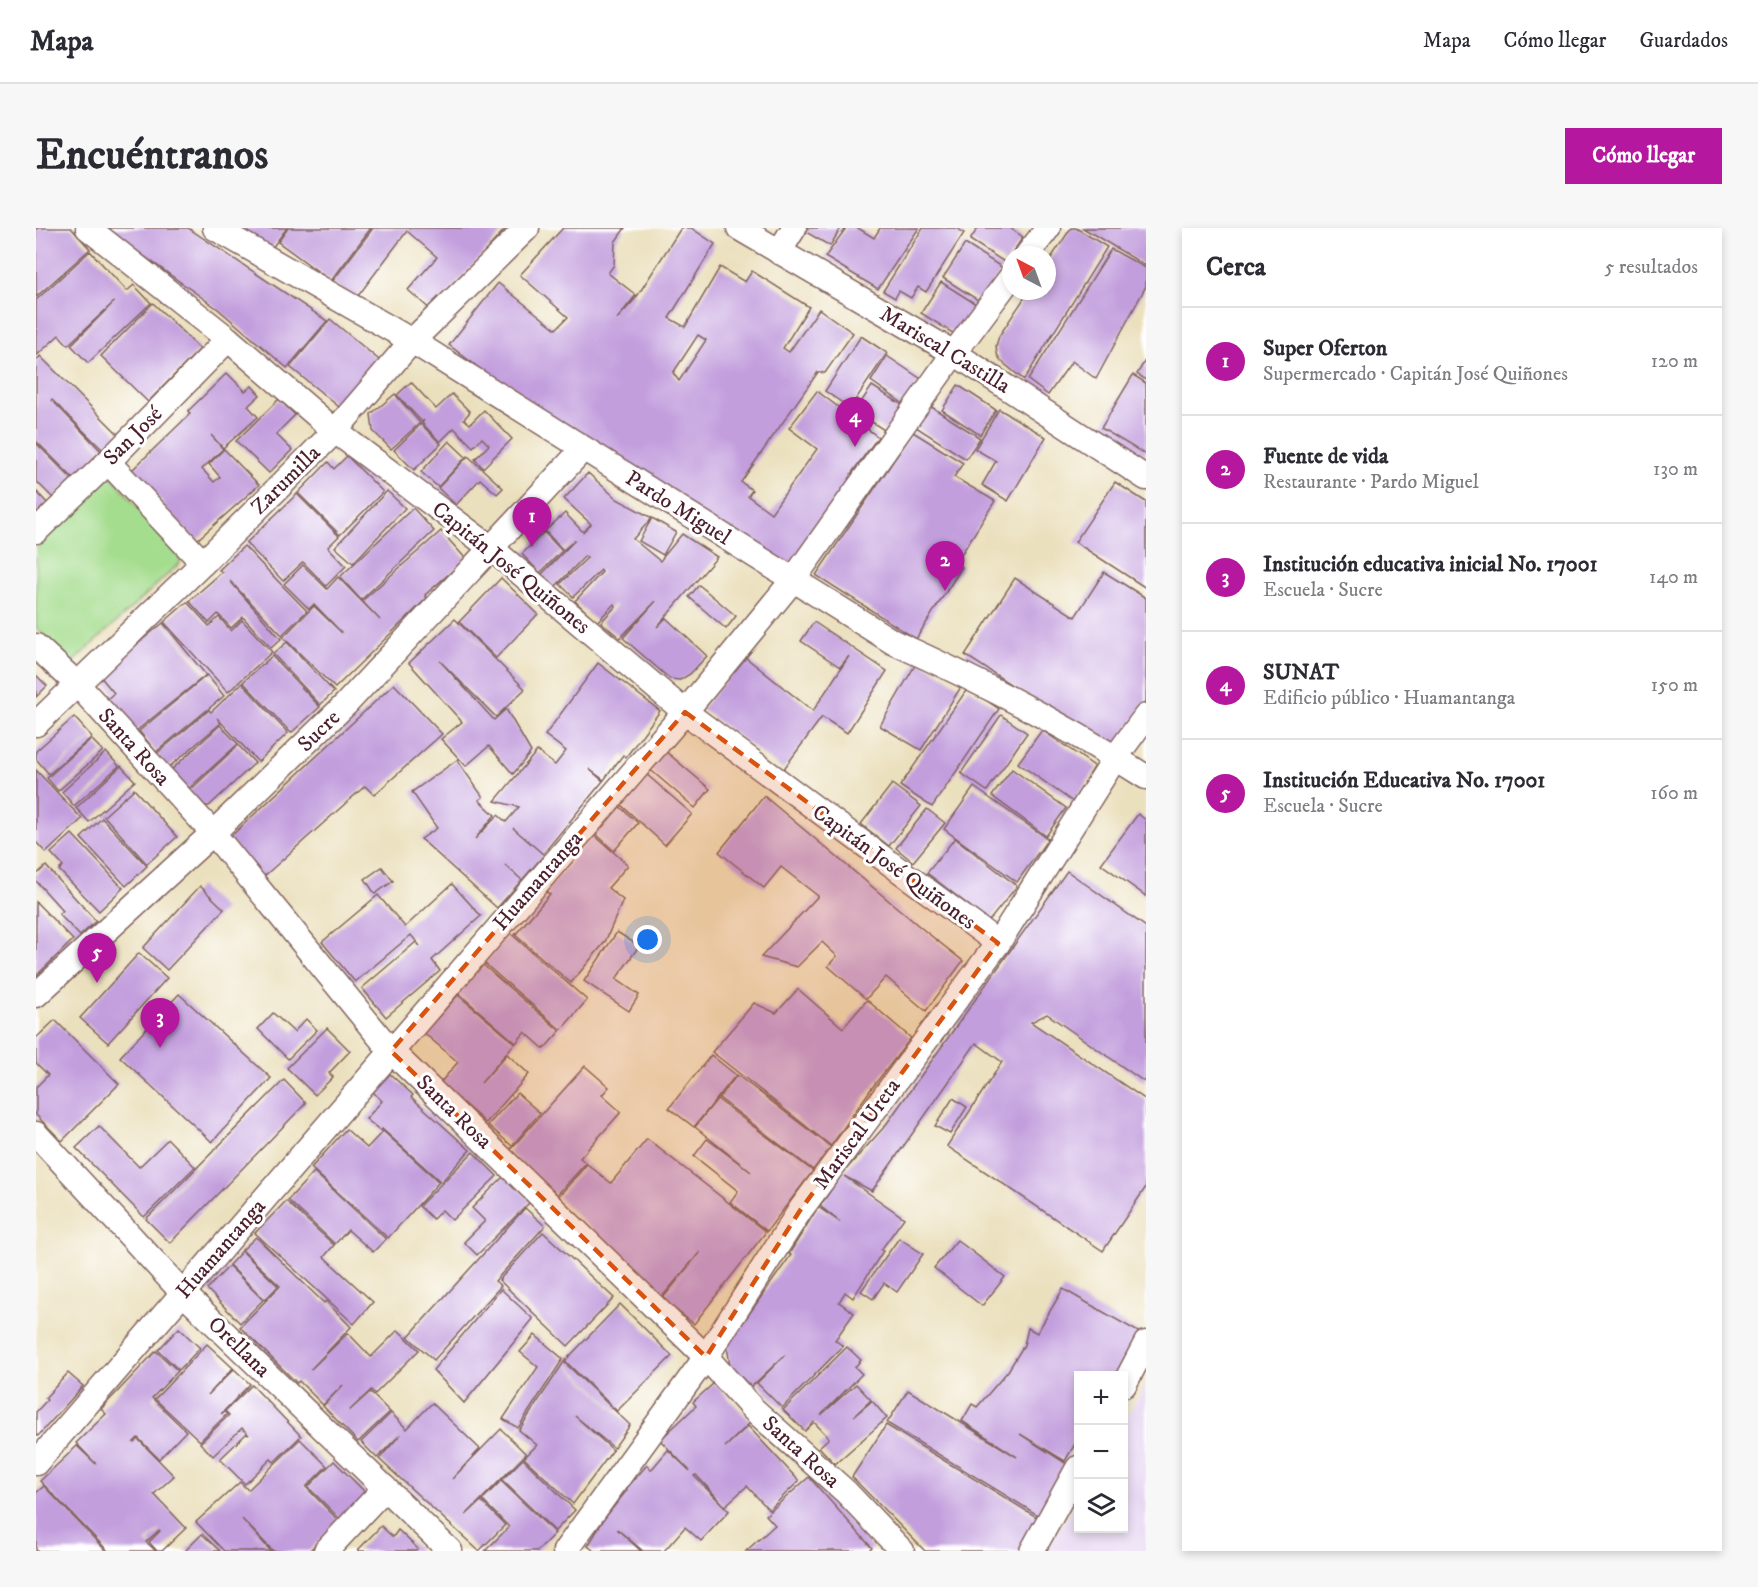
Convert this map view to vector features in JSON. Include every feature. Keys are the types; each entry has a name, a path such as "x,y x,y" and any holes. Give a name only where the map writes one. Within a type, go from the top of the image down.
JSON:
{"street":[{"name":"Capitán José Quiñones","path":"88,228 228,339 335,430 491,548 685,712 998,943"},
{"name":"Pardo Miguel","path":"215,228 412,341 893,642 957,670 1146,777"},
{"name":"Zarumilla","path":"36,724 203,563 335,430 412,341 527,228"},
{"name":"Mariscal Castilla","path":"739,228 954,353 1146,478"},
{"path":"779,252 794,228"},
{"path":"1035,246 1048,228"},
{"name":"Huamantanga","path":"36,1463 685,712 793,580 1002,289"},
{"name":"San José","path":"36,531 108,462 228,339"},
{"name":"Sucre","path":"36,995 213,833 346,705 583,448"},
{"path":"108,462 203,563"},
{"name":"Santa Rosa","path":"36,646 77,684 213,833 391,1051 706,1357 753,1408 846,1492 902,1551"},
{"name":"Mariscal Ureta","path":"565,1551 706,1357 801,1209 998,943 1115,758 1146,716"},
{"name":"Orellana","path":"36,1134 183,1293 450,1551"},
{"path":"1128,1377 1146,1343"},
{"path":"1032,1551 1074,1475"},
{"path":"326,1551 385,1488"}],"highlighted area":[{"path":"685,712 998,943 801,1209 706,1357 391,1051"}],"shaded area":[{"path":"1146,1384 1146,1551 1047,1551 1074,1505 1074,1533 1128,1533 1128,1415"}],"green space":[{"path":"111,475 181,559 180,563 72,663 36,628 36,548"}],"building":[{"path":"36,228 71,228 90,249 36,297"},
{"path":"108,228 188,228 327,321 287,368 218,309"},
{"path":"241,228 287,228 269,252"},
{"path":"288,228 371,228 331,281 278,242"},
{"path":"373,228 506,228 432,311 408,290 437,257 407,231 355,300 332,282"},
{"path":"563,228 625,228 615,242 614,265 608,273 636,295 617,319 636,298 681,228 691,228 715,244 669,318 685,327 720,267 745,282 752,271 809,307 783,348 789,352 819,309 853,333 825,373 818,372 741,482 752,490 748,496 771,513 817,449 789,428 817,391 878,437 851,474 858,480 791,571 517,397 449,345 498,283 556,329 568,317 520,275","holes":["698,335 706,340 679,381 673,373"]},
{"path":"799,228 841,228 830,246"},
{"path":"846,228 858,228 874,238 880,228 919,228 878,289 825,257"},
{"path":"923,228 957,228 964,233 926,292 918,287 911,298 899,291 895,298 883,291"},
{"path":"978,228 1010,228 1023,237 1017,246 1002,246 1002,260 970,240"},
{"path":"1071,228 1076,228 1107,247 1024,380 1001,361 996,346 999,336 1023,300 1056,300 1056,250"},
{"path":"1083,228 1146,229 1146,266"},
{"path":"965,244 1002,267 981,302 943,278"},
{"path":"1111,249 1146,268 1146,286 1096,379 1072,361 1048,395 1028,380"},
{"path":"90,251 127,291 134,285 151,303 88,363 71,345 114,302 68,345 59,335 36,356 36,300"},
{"path":"941,282 979,306 959,337 921,313"},
{"path":"153,303 200,349 148,402 101,356"},
{"path":"330,319 384,364 344,411 290,367"},
{"path":"861,336 887,353 850,408 825,391"},
{"path":"40,356 119,435 103,450 51,399 101,451 73,478 36,441 36,361"},
{"path":"887,356 921,379 904,404 871,381"},
{"path":"1146,359 1146,380 1137,374"},
{"path":"227,373 245,391 252,386 260,395 248,406 258,417 223,448 211,435 223,449 202,469 214,482 220,477 209,464 224,449 259,485 196,541 132,470 190,414 188,411"},
{"path":"1133,375 1146,383 1146,455 1101,428"},
{"path":"411,382 436,409 452,394 470,412 464,419 470,424 484,410 512,439 483,468 475,459 489,445 482,438 473,447 454,428 440,442 422,423 424,420 422,422 397,395"},
{"path":"958,385 996,410 980,435 942,410"},
{"path":"872,386 904,406 887,432 855,411"},
{"path":"395,394 420,423 391,449 373,431 371,414"},
{"path":"279,399 295,415 276,434 292,450 269,473 236,441"},
{"path":"930,406 980,438 966,459 916,427"},
{"path":"999,409 1046,437 1008,501 982,485 996,461 975,449"},
{"path":"421,424 441,444 414,470 394,450"},
{"path":"913,432 963,463 954,477 995,501 957,561 962,567 916,639 816,575"},
{"path":"449,441 466,457 438,487 421,472"},
{"path":"36,443 72,479 53,498 36,481"},
{"path":"347,456 383,492 340,535 298,493 328,462 334,469"},
{"path":"468,456 503,488 497,494 480,479 456,505 438,488"},
{"path":"588,473 617,499 652,518 633,539 660,561 682,534 717,557 657,627 666,618 707,656 690,674 680,680 670,679 623,638 656,601 620,638 601,622 616,606 614,604 597,622 575,601 602,572 601,570 573,597 560,584 587,558 585,556 554,588 541,575 575,540 563,550 545,531 565,513 583,532 591,524 564,499"},
{"path":"1115,482 1146,502 1146,588 1075,542"},
{"path":"36,491 48,504 36,514"},
{"path":"387,491 405,508 353,563 335,547"},
{"path":"297,494 339,536 328,547 346,566 326,586 303,562 283,581 246,543"},
{"path":"413,508 434,531 361,600 340,577"},
{"path":"652,518 676,532 663,555 639,541"},
{"path":"441,531 466,559 425,595 427,598 335,688 283,637 314,606 342,633 314,604 309,609 284,584 303,565 327,589 338,577 380,620 362,601"},
{"path":"544,532 562,551 540,573 522,554"},
{"path":"244,546 307,611 282,635 230,581 281,639 271,648 243,617 231,628 218,614 209,623 189,601 222,572 219,570"},
{"path":"1104,572 1146,598 1146,701 1114,751 965,655 1015,578 1075,617"},
{"path":"501,578 538,614 496,658 459,622"},
{"path":"699,585 736,616 726,629 689,597"},
{"path":"187,602 209,626 219,617 231,631 242,620 272,652 228,692 164,622"},
{"path":"455,619 525,689 496,717 440,661 494,720 506,709 531,752 513,774 489,746 466,766 441,739 462,722 409,663"},
{"path":"814,622 887,671 847,733 822,717 783,770 702,709 745,657 813,711 849,656 840,667 801,641"},
{"path":"163,623 206,675 131,735 104,702 114,693 99,675"},
{"path":"287,642 334,692 320,705 273,654"},
{"path":"272,656 320,707 291,733 243,682"},
{"path":"918,660 961,687 921,750 880,726"},
{"path":"598,663 660,711 626,757 623,755 604,780 589,769 603,781 543,854 513,828 544,855 497,908 421,839 437,828 412,792 457,760 483,797 479,800 495,815 475,839 498,815 506,822 519,807 495,801 537,751 555,765 566,751 545,735"},
{"path":"36,675 47,686 36,697"},
{"path":"207,675 224,696 156,752 139,731"},
{"path":"242,683 288,733 258,762 217,718 221,723 168,768 156,754 209,710 211,712"},
{"path":"394,684 442,734 374,795 365,786 262,878 228,839"},
{"path":"968,688 999,709 932,807 900,786"},
{"path":"1001,715 1027,733 987,791 961,773"},
{"path":"74,717 92,737 49,774 36,759 36,751"},
{"path":"220,725 238,744 186,791 169,772"},
{"path":"1042,730 1097,768 1073,802 1018,763"},
{"path":"91,739 103,751 58,791 47,778"},
{"path":"238,745 255,763 209,806 199,805 187,793"},
{"path":"663,749 710,789 695,808 647,767"},
{"path":"106,752 119,766 74,806 62,792"},
{"path":"121,766 135,781 89,822 76,808"},
{"path":"1012,769 1066,808 1046,836 992,796"},
{"path":"36,770 82,819 46,853 36,842"},
{"path":"645,773 692,814 665,845 619,803"},
{"path":"892,784 921,806 889,846 861,824"},
{"path":"974,787 1048,839 1017,882 944,829"},
{"path":"134,789 177,837 147,864 104,816"},
{"path":"764,796 963,961 926,1011 886,977 866,999 828,966 837,956 822,942 797,967 761,957 818,896 781,867 764,888 719,852"},
{"path":"619,806 638,823 614,851 595,833"},
{"path":"927,809 945,823 913,862 896,848"},
{"path":"1138,814 1146,820 1146,896 1101,864"},
{"path":"102,818 147,866 126,886 81,838"},
{"path":"72,834 123,888 99,911 59,870 63,866 51,853"},
{"path":"593,834 628,865 608,888 623,900 605,942 571,983 515,935 550,894 546,892"},
{"path":"955,838 1017,886 989,921 927,873"},
{"path":"46,866 96,921 80,936 59,914 63,911 36,881 36,875"},
{"path":"382,867 393,881 375,894 365,879"},
{"path":"1067,871 1146,927 1146,1083 1047,1014 1031,1022 1146,1100 1146,1187 1103,1251 947,1146 1002,1062 976,1043 872,1191 844,1176 904,1218 881,1250 883,1251 853,1298 845,1292 839,1302 854,1313 835,1340 843,1346 782,1408 757,1383 785,1355 751,1387 730,1366 727,1345 791,1255 789,1254 818,1207 840,1222 820,1206 842,1174 885,1126"},
{"path":"452,884 481,916 432,960 440,971 386,1017 362,988 416,942 420,946 411,935 355,982 322,942 378,895 405,927"},
{"path":"200,886 224,909 167,970 143,948"},
{"path":"36,902 73,940 37,975 36,974"},
{"path":"617,932 639,946 616,979 639,995 629,1011 584,981"},
{"path":"510,933 587,1000 561,1030 484,963"},
{"path":"139,953 167,978 108,1043 80,1018"},
{"path":"483,965 560,1031 544,1049 525,1032 516,1043 458,993"},
{"path":"798,989 843,1028 867,1000 911,1038 831,1146 712,1052 754,1003 776,1013"},
{"path":"179,994 271,1078 212,1142 120,1057"},
{"path":"458,995 515,1043 481,1083 507,1054 529,1074 486,1123 440,1083 458,1062 424,1033"},
{"path":"273,1013 294,1032 306,1019 317,1030 288,1059 258,1029"},
{"path":"55,1020 119,1084 62,1141 36,1115 36,1087 48,1075 36,1063 36,1038"},
{"path":"327,1028 350,1051 329,1073 333,1077 315,1095 287,1068"},
{"path":"711,1055 736,1075 694,1127 669,1108"},
{"path":"585,1066 609,1087 602,1095 621,1112 580,1158 586,1163 556,1196 508,1152"},
{"path":"390,1074 413,1095 411,1097 470,1150 441,1182 382,1129 381,1131 366,1119 382,1101 373,1092"},
{"path":"737,1075 831,1147 813,1170 719,1098"},
{"path":"284,1080 306,1103 170,1243 146,1219"},
{"path":"517,1093 540,1113 512,1146 488,1125"},
{"path":"953,1098 967,1107 950,1134 935,1126"},
{"path":"717,1099 813,1171 767,1231 730,1202 738,1191 694,1156 707,1139 751,1172 695,1127"},
{"path":"99,1126 139,1167 168,1139 195,1167 144,1217 76,1148"},
{"path":"346,1129 367,1148 383,1131 439,1182 388,1238 311,1168"},
{"path":"647,1139 766,1232 694,1324 662,1299 700,1252 661,1298 558,1197 587,1164 611,1183"},
{"path":"473,1152 497,1176 452,1220 442,1210 433,1219 419,1206"},
{"path":"314,1172 386,1239 373,1252 348,1230 335,1244 288,1200"},
{"path":"505,1175 531,1201 477,1255 464,1242 485,1221 472,1208"},
{"path":"286,1201 334,1245 324,1257 373,1302 354,1324 255,1233"},
{"path":"525,1208 545,1226 495,1281 501,1286 434,1360 408,1337"},
{"path":"543,1232 614,1298 568,1346 499,1280"},
{"path":"256,1237 351,1327 310,1370 348,1333 371,1357 398,1330 419,1350 375,1394 371,1390 349,1411 370,1392 390,1412 358,1442 323,1406 343,1385 323,1405 240,1327 280,1286 242,1250"},
{"path":"899,1238 923,1254 897,1292 884,1283 873,1299 861,1291"},
{"path":"957,1240 1005,1277 982,1306 934,1268"},
{"path":"242,1251 278,1286 265,1300 229,1265"},
{"path":"229,1266 263,1300 240,1323 207,1289"},
{"path":"501,1289 533,1319 464,1403 433,1370"},
{"path":"1063,1289 1142,1334 1120,1371 1074,1371 1074,1446 1065,1461 1020,1434 1070,1466 1041,1517 887,1423 908,1390 1017,1457 962,1421 972,1404 977,1407 1008,1371 1024,1345 1028,1328 1037,1333"},
{"path":"620,1304 672,1356 617,1411 565,1361"},
{"path":"179,1328 200,1348 179,1370 158,1350"},
{"path":"535,1335 563,1359 518,1428 503,1419 538,1367 520,1352"},
{"path":"207,1344 233,1368 208,1395 234,1369 250,1384 221,1414 224,1412 227,1414 200,1441 155,1399"},
{"path":"847,1347 861,1360 855,1367 862,1374 821,1415 856,1384 871,1400 854,1416 872,1401 887,1418 835,1464 819,1447 829,1438 814,1422 805,1431 783,1410"},
{"path":"156,1351 178,1371 152,1398 186,1431 159,1459 138,1438 133,1443 138,1439 174,1476 154,1494 186,1528 162,1551 157,1551 149,1542 159,1530 146,1542 156,1551 108,1551 40,1481 77,1446 96,1464 76,1443 106,1414 101,1409"},
{"path":"564,1362 630,1425 614,1448 575,1416 613,1450 573,1504 524,1458 537,1445 519,1430"},
{"path":"68,1373 83,1386 38,1436 36,1434 36,1412 47,1400 45,1398"},
{"path":"714,1383 751,1422 725,1447 748,1426 799,1481 769,1510 747,1486 725,1506 696,1475 694,1476 729,1511 701,1541 685,1527 664,1551 643,1551 617,1529 641,1551 594,1551 588,1546 604,1519 647,1465 651,1470 668,1450 690,1471 660,1440 696,1406 693,1402"},
{"path":"252,1385 301,1436 274,1462 271,1459 245,1484 220,1459 246,1434 249,1435 242,1428 213,1456 200,1443 229,1415 225,1411"},
{"path":"432,1403 480,1449 452,1479 501,1429 526,1454 466,1515 481,1501 505,1525 479,1551 379,1459 401,1434 377,1458 361,1442 391,1413 407,1429"},
{"path":"886,1425 1040,1519 1021,1551 925,1551 852,1477"},
{"path":"300,1439 327,1466 306,1487 339,1521 309,1551 273,1551 242,1519 271,1551 224,1551 196,1522 240,1482 248,1490"},
{"path":"523,1459 575,1510 555,1531 502,1480"},
{"path":"334,1461 368,1495 342,1521 308,1487"},
{"path":"809,1477 872,1548 869,1551 746,1551 775,1525 766,1515"},
{"path":"501,1481 555,1533 537,1551 485,1551 509,1527 482,1500"},
{"path":"44,1486 106,1551 36,1551 36,1493"},
{"path":"381,1526 393,1537 398,1530 418,1549 416,1551 358,1550"},
{"path":"202,1534 220,1551 185,1551"}],"place":[{"name":"SUNAT","path":"855,447"},
{"name":"Super Oferton","path":"532,547"},
{"name":"Fuente de vida","path":"945,591"},
{"name":"Institución Educativa No. 17001","path":"97,983"},
{"name":"Institución educativa inicial No. 17001","path":"160,1048"}]}
